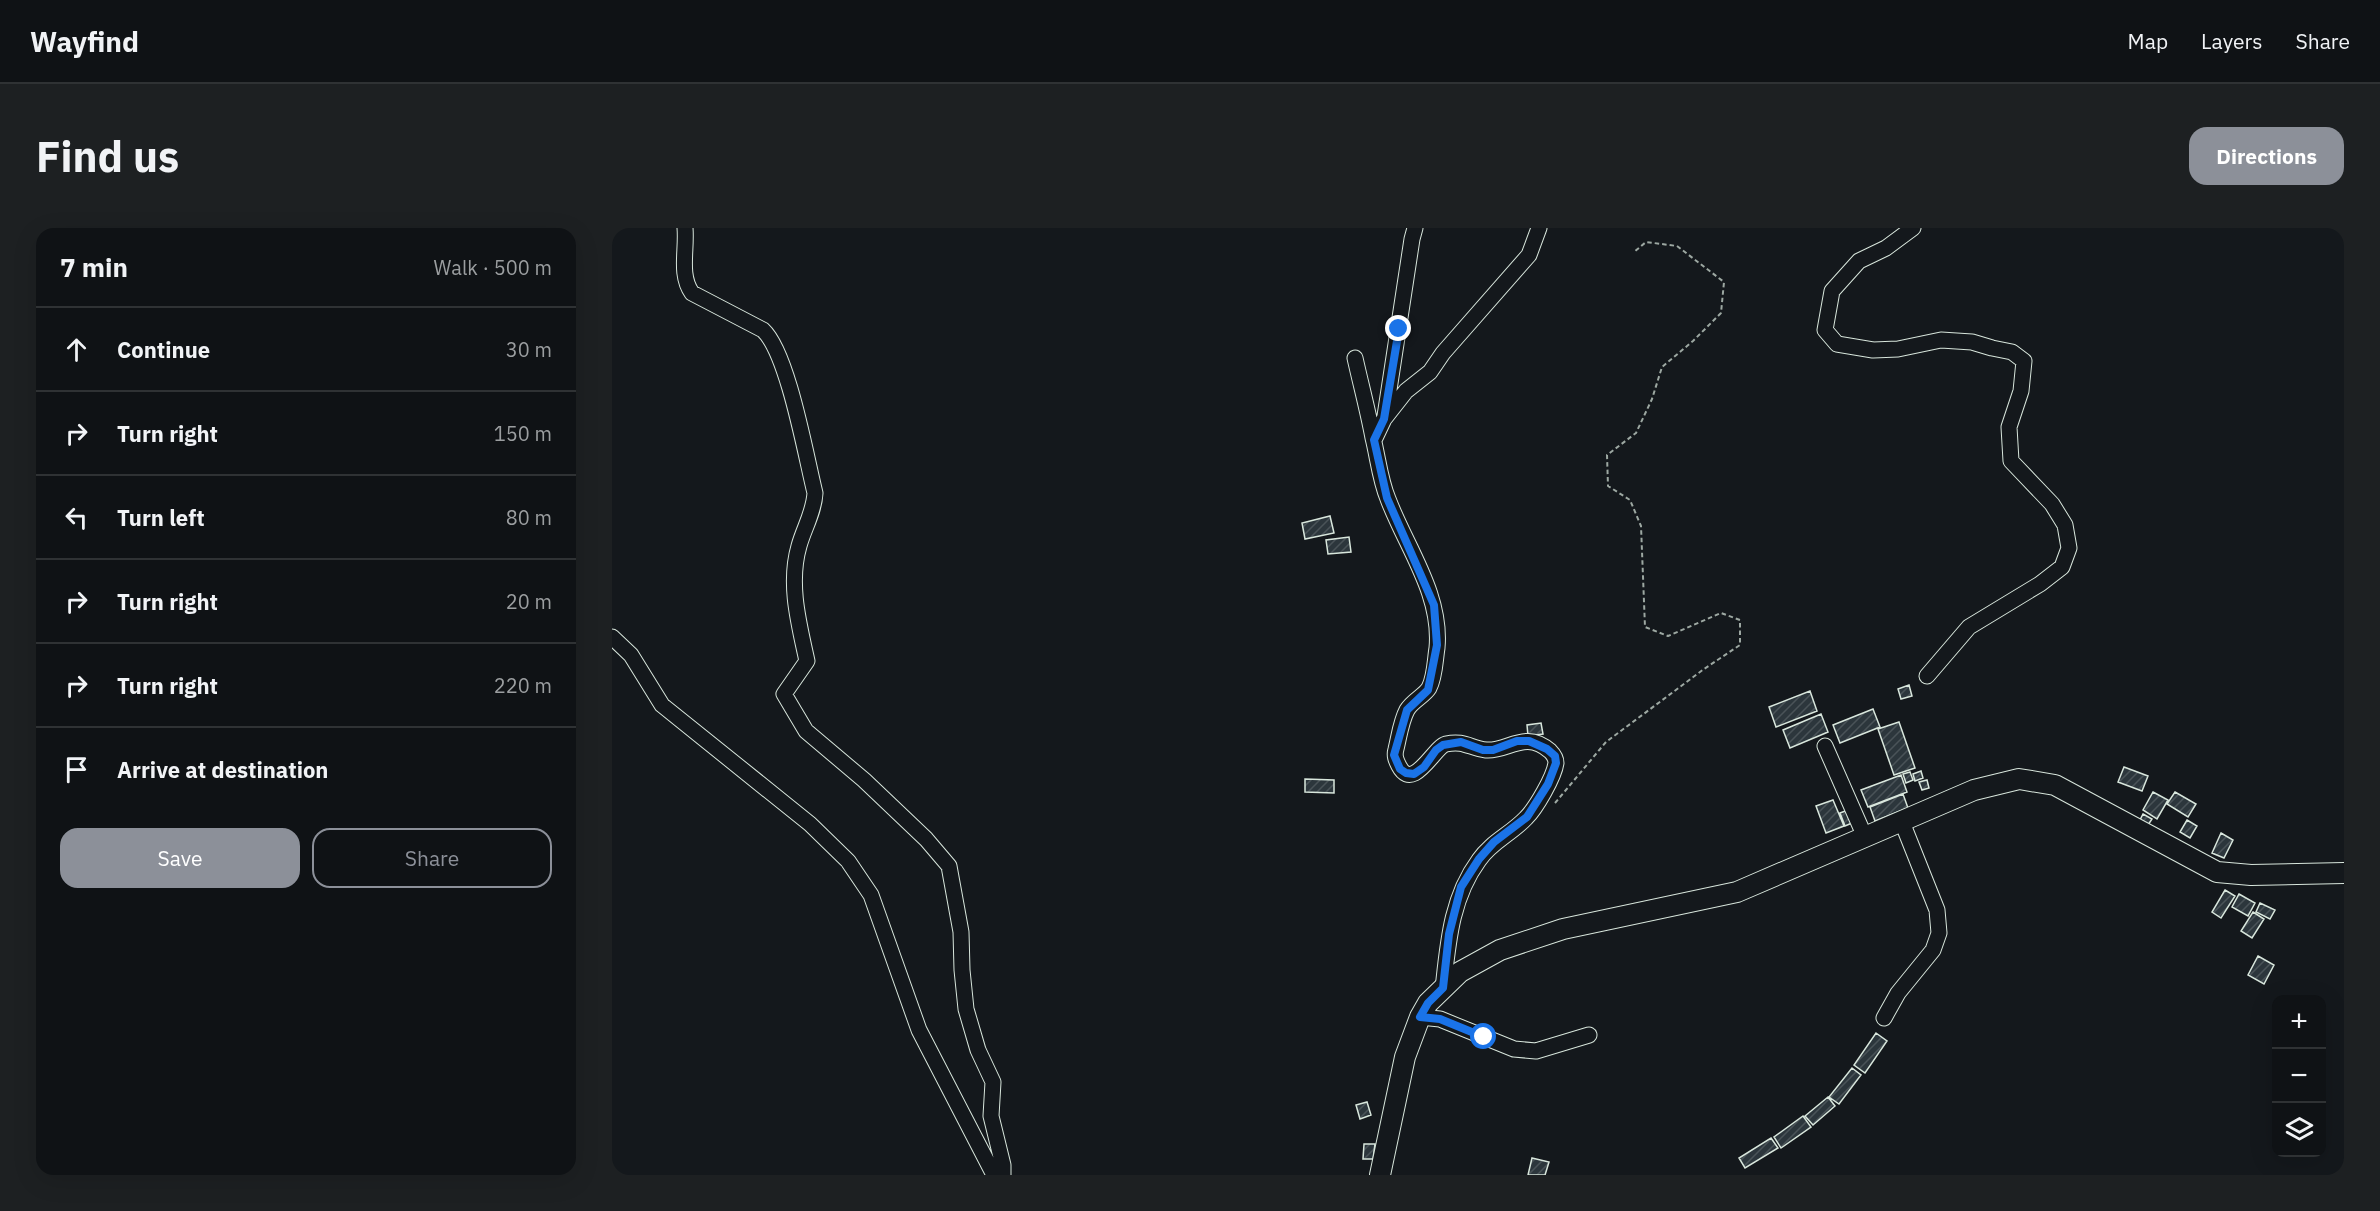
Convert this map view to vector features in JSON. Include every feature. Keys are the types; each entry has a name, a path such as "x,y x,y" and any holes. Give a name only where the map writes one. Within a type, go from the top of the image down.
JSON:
{"main road":[{"path":"1380,1175 1405,1057 1420,1017 1428,1003 1460,972 1500,950 1563,929 1737,892 1974,790 2019,779 2055,785 2217,872 2250,875 2344,873"}],"street":[{"path":"686,228 687,250 684,269 686,285 692,292 763,330 771,337 784,367 815,494 815,504 798,548 794,597 807,661 784,694 806,731 864,780 926,840 949,866 961,932 966,1009 978,1050 993,1082 991,1116 1003,1165 1003,1175"},
{"path":"1384,419 1415,228"},
{"path":"1374,440 1384,419 1406,390 1430,372 1443,353 1529,255 1539,228"},
{"path":"1913,228 1886,248 1859,261 1832,291 1826,330 1837,344 1873,350 1898,349 1941,340 1972,342 2012,352 2024,361 2021,391 2009,427 2011,461 2052,504 2066,525 2069,548 2062,567 2040,585 1969,627 1927,676"},
{"path":"1355,358 1387,498 1434,605 1437,645 1432,680 1428,690 1407,710 1394,755 1400,769 1414,774 1424,767 1436,750 1443,745 1461,742 1483,750 1493,750 1517,741 1529,741 1547,749 1555,756 1556,763 1548,784 1527,817 1494,842 1479,859 1461,887 1449,934 1443,988"},
{"path":"612,637 631,655 662,705 810,824 849,861 871,895 919,1030 994,1175"},
{"path":"1825,746 1865,837"},
{"path":"1884,1018 1898,993 1933,950 1940,933 1937,910 1902,822"},
{"path":"1420,1017 1440,1019 1514,1049 1536,1051 1589,1035"}],"path":[{"path":"1554,804 1606,742 1740,645 1740,620 1721,613 1668,636 1646,627 1641,526 1630,500 1608,486 1607,455 1636,433 1652,399 1662,367 1721,313 1724,282 1677,246 1646,242 1634,252"}],"building":[{"path":"1330,516 1334,533 1305,539 1302,523"},
{"path":"1349,537 1351,552 1328,554 1326,540"},
{"path":"1909,685 1912,696 1901,699 1898,689"},
{"path":"1810,691 1817,711 1776,727 1769,707"},
{"path":"1873,709 1880,727 1840,743 1833,725"},
{"path":"1821,714 1828,732 1790,748 1783,730"},
{"path":"1899,722 1915,768 1894,775 1878,729"},
{"path":"1541,723 1543,734 1528,736 1527,725"},
{"path":"2124,767 2148,776 2142,791 2118,782"},
{"path":"1921,771 1923,778 1915,781 1913,774"},
{"path":"1910,772 1913,780 1906,783 1903,774"},
{"path":"1901,775 1907,792 1868,807 1861,790"},
{"path":"1305,779 1334,780 1334,793 1305,792"},
{"path":"1927,780 1929,788 1922,790 1919,782"},
{"path":"2153,792 2168,800 2157,819 2143,810"},
{"path":"2175,792 2196,804 2188,817 2167,804"},
{"path":"1903,794 1908,808 1875,821 1870,807"},
{"path":"1833,800 1844,826 1826,833 1816,806"},
{"path":"1848,810 1852,823 1845,826 1840,813"},
{"path":"2143,814 2152,819 2148,825 2140,820"},
{"path":"2187,820 2197,826 2190,838 2180,832"},
{"path":"2221,833 2233,840 2224,858 2212,853"},
{"path":"2225,890 2235,896 2221,918 2212,912"},
{"path":"2239,894 2255,903 2248,916 2232,907"},
{"path":"2260,903 2275,910 2270,919 2256,912"},
{"path":"2253,912 2264,919 2252,938 2241,931"},
{"path":"2258,956 2274,965 2264,984 2248,975"},
{"path":"1876,1033 1887,1041 1865,1073 1854,1065"},
{"path":"1852,1068 1861,1075 1839,1104 1829,1097"},
{"path":"1828,1097 1835,1106 1813,1125 1805,1116"},
{"path":"1367,1102 1371,1115 1360,1119 1356,1105"},
{"path":"1803,1116 1811,1127 1781,1148 1774,1137"},
{"path":"1771,1138 1778,1148 1745,1168 1739,1158"},
{"path":"1364,1144 1375,1144 1373,1159 1363,1159"},
{"path":"1532,1158 1549,1162 1545,1175 1528,1175"}],"route":[{"path":"1399,329 1384,419 1374,440 1387,498 1434,605 1437,645 1432,680 1428,690 1407,710 1394,755 1400,769 1414,774 1424,767 1436,750 1443,745 1461,742 1483,750 1493,750 1517,741 1529,741 1547,749 1555,756 1556,763 1548,784 1527,817 1494,842 1479,859 1461,887 1449,934 1443,988 1428,1003 1420,1017 1440,1019 1484,1037"}]}
